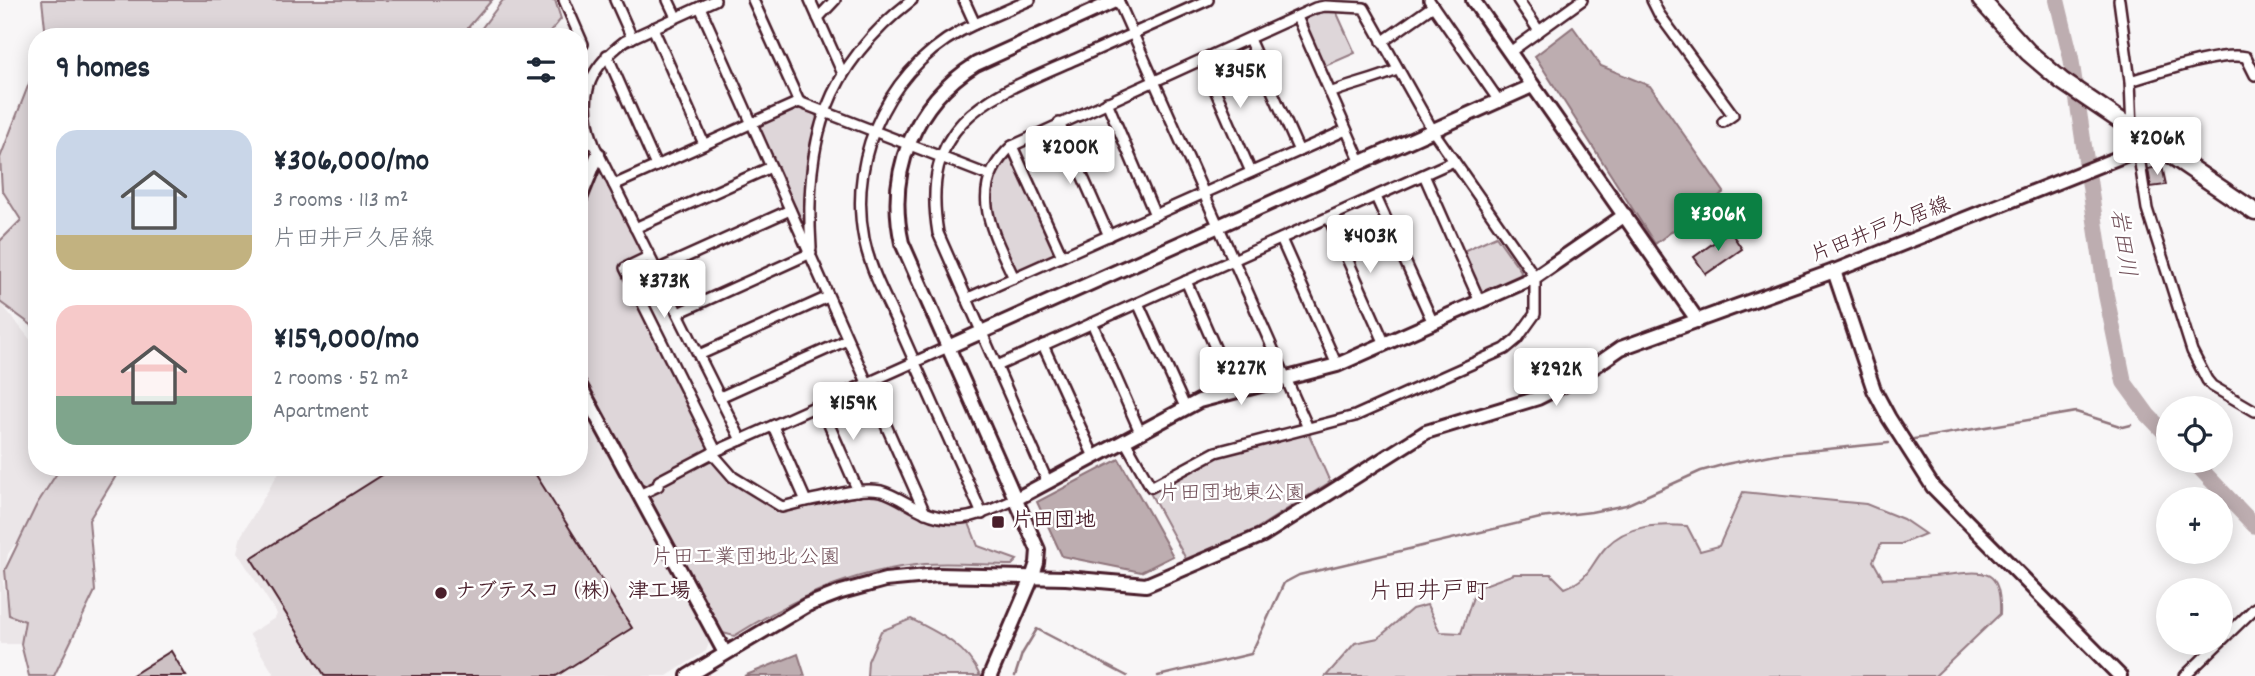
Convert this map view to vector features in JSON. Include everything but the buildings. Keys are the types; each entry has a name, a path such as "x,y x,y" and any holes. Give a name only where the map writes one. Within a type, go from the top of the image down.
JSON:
{"highway":[{"path":"1981,0 2028,52 2062,81 2132,130 2145,146 2255,212"}],"street":[{"path":"564,0 576,28"},
{"path":"615,0 632,38"},
{"path":"668,0 676,17"},
{"path":"588,91 591,79 607,55 632,38 697,5 715,0"},
{"path":"753,0 799,102 990,176"},
{"path":"810,0 844,74"},
{"path":"818,18 835,0"},
{"path":"811,253 808,195 811,164 824,112 844,74 867,40 912,0"},
{"path":"964,0 975,24"},
{"path":"982,514 872,266 864,240 861,184 873,131 894,92 920,60 947,39 1030,0"},
{"path":"990,676 1032,578 1038,550 947,347 900,233 898,184 907,144 936,95 965,70 1117,0 1308,428"},
{"path":"1048,483 943,246 933,203 942,158 947,144 965,119 996,94 1208,0"},
{"path":"1472,0 1698,321"},
{"path":"1518,0 1539,31"},
{"path":"1510,52 1582,0"},
{"path":"1652,0 1659,14 1733,115 1723,122"},
{"path":"2119,0 2130,81 2132,130"},
{"path":"1382,42 1431,3 1499,101"},
{"path":"1014,278 987,215 986,196 990,176 997,161 1012,146 1297,17 1325,6 1361,4 1433,131 1535,277 1535,314 1510,346 1355,416 1216,452 1151,487 1125,441"},
{"path":"697,5 811,253 925,513"},
{"path":"1297,17 1361,163"},
{"path":"653,28 704,144"},
{"path":"1249,39 1299,151"},
{"path":"607,55 656,166"},
{"path":"2130,81 2217,58 2239,56 2246,57 2255,75"},
{"path":"1202,60 1251,172"},
{"path":"1330,93 1353,83 1375,80 1397,69"},
{"path":"639,495 714,452 1532,86"},
{"path":"614,185 799,102"},
{"path":"1107,102 1155,215"},
{"path":"1059,124 1109,236"},
{"path":"966,299 1346,130"},
{"path":"588,131 741,440"},
{"path":"588,144 596,150"},
{"path":"1012,146 1062,256"},
{"path":"2145,146 2147,209 2192,351 2213,386 2255,411"},
{"name":"片田井戸久居線","path":"688,676 807,605 873,583 938,575 1066,578 1146,585 1171,576 1263,535 1426,432 1538,398 1576,379 1621,348 1834,271 2145,146"},
{"path":"588,174 596,150"},
{"path":"996,366 1454,161"},
{"path":"635,228 771,167"},
{"path":"1424,175 1480,302"},
{"path":"1376,197 1433,323"},
{"path":"657,270 790,211"},
{"path":"650,256 625,268 714,452 733,477 782,507 858,491 888,493 925,513 941,518 962,519 982,514 1048,483 1185,407 1234,391 1337,365 1535,277 1625,215"},
{"path":"1329,218 1385,344"},
{"path":"1281,239 1337,365"},
{"path":"678,313 811,253"},
{"path":"1834,271 1874,390 1933,486 2120,676"},
{"path":"1186,281 1234,391"},
{"path":"699,355 828,297"},
{"path":"1138,303 1185,407"},
{"path":"1092,323 1140,432"},
{"path":"720,397 847,340"},
{"path":"1044,345 1094,457"},
{"path":"588,401 725,653"},
{"path":"820,404 858,491"},
{"path":"773,426 806,501"},
{"path":"2233,629 2255,608"},
{"path":"2185,676 2207,655"}],"shaded area":[{"path":"1573,27 1601,66 1650,86 1724,192 1655,244 1535,56"},
{"path":"0,302 28,337 28,476 57,476 43,507 8,554 3,582 9,615 26,621 21,644 0,644"},
{"name":"ナブテスコ（株） 津工場","path":"588,411 711,638 706,651 667,676 275,676 249,634 277,614 237,552 241,536 277,476 588,476"},
{"path":"1119,459 1173,556 1141,572 1062,556 1037,502"},
{"path":"798,654 805,676 744,676"}],"green space":[{"path":"42,0 492,0 468,28 45,28"},
{"path":"503,0 555,0 561,19 554,28 482,28"},
{"path":"1326,11 1336,11 1355,53 1323,67 1304,23 1306,18"},
{"path":"28,86 28,322 0,302 0,241 21,220 2,190 0,158"},
{"path":"798,108 815,114 818,120 807,161 805,217 799,220 759,131 761,124"},
{"name":"片田工業団地北公園","path":"588,152 595,171 599,163 643,250 640,257 622,266 710,445 709,449 715,461 780,510 868,495 881,497 942,521 969,523 978,546 1017,560 1012,565 925,564 872,573 802,598 734,636 719,632 588,390"},
{"path":"1013,157 1054,250 1053,256 1020,271 1014,269 1002,242 991,199 997,172 1006,158"},
{"path":"1496,236 1521,271 1520,277 1484,295 1480,292 1461,252"},
{"name":"片田団地東公園","path":"1308,432 1330,482 1256,529 1186,559 1150,493 1218,456"},
{"path":"55,476 116,476 89,520 95,591 54,676 29,676 21,644 25,621 9,615 5,570 37,504"},
{"path":"1743,492 1866,504 1903,519 1925,534 1901,544 1881,544 1873,561 1883,579 1969,573 1987,575 1997,587 2000,614 1935,676 1326,676 1355,643 1378,638 1412,609 1427,605 1440,632 1461,633 1476,588 1514,574 1551,574 1565,588 1585,576 1615,539 1634,530 1665,525 1687,526 1700,551 1719,546"},
{"path":"911,619 960,648 980,676 867,676 868,661 881,631"}],"waterway":[{"name":"岩田川","path":"2057,0 2071,58 2106,295 2124,382 2156,423"},
{"path":"1914,439 2076,412 2123,427 2131,425"},
{"path":"1158,676 1251,654 1284,583 1299,575 1540,518 1626,505 1701,471 1726,464 1776,454 1889,443"},
{"name":"岩田川","path":"2204,473 2255,526"},
{"path":"1015,676 1022,654 1037,629 1127,676"}],"place":[{"name":"片田団地","path":"998,522"},
{"name":"ナブテスコ（株） 津工場","path":"441,593"}],"district":[{"name":"片田井戸町","path":"1429,593"}]}
